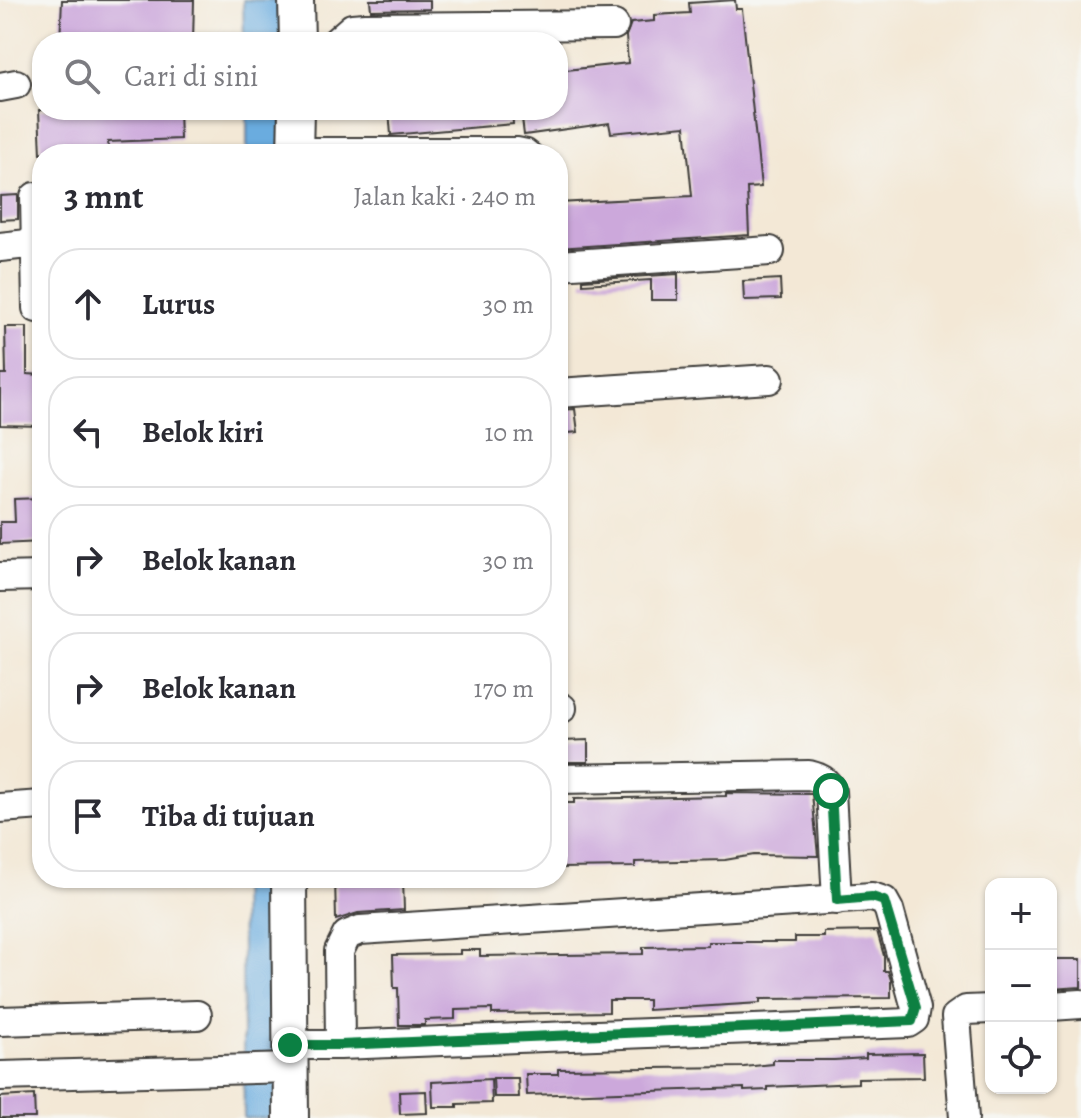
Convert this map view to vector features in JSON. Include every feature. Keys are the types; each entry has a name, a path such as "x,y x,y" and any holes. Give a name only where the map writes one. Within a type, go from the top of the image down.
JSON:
{"street":[{"path":"296,0 297,32"},
{"path":"347,32 352,28 365,27 614,25"},
{"path":"295,144 296,120"},
{"path":"0,247 32,244"},
{"path":"568,264 770,251"},
{"path":"568,392 769,379"},
{"path":"0,577 32,576"},
{"path":"568,779 809,775 825,781 831,791 837,900"},
{"path":"0,808 32,806"},
{"path":"289,888 288,1060 291,1118"},
{"path":"0,1076 234,1067 288,1060 340,1045 912,1021 916,1008 884,901 872,897 352,931 343,939 339,951 340,1045"},
{"path":"1057,1006 1081,1004"},
{"path":"964,1118 955,1026 958,1014 966,1010 985,1009"},
{"path":"0,1021 197,1015"}],"water":[{"path":"243,0 282,0 283,32 244,32"},
{"path":"247,120 283,120 282,144 247,144"},
{"path":"241,888 275,888 278,1118 244,1118"}],"building":[{"path":"62,0 194,0 193,32 60,32"},
{"path":"370,0 430,0 430,9 371,10"},
{"path":"735,0 736,9 742,9 761,187 747,188 749,235 568,247 568,202 692,196 685,126 611,133 609,123 524,135 522,120 568,120 568,70 628,63 626,36 631,23 654,21 654,15 690,13 689,3"},
{"path":"39,120 179,120 180,139 108,144 41,144"},
{"path":"390,120 513,120 513,124 391,135"},
{"path":"18,195 18,219 0,220 0,196"},
{"path":"678,274 678,300 651,300 651,280 583,284 583,280"},
{"path":"780,279 781,299 744,300 743,281"},
{"path":"5,327 27,327 27,374 32,374 32,426 0,425 0,374 6,374"},
{"path":"568,409 575,409 578,432 568,433"},
{"path":"32,498 32,542 0,544 0,522 15,522 14,499"},
{"path":"588,740 588,762 568,762 568,741"},
{"path":"726,793 812,794 818,856 754,855 725,860 635,862 635,867 568,868 568,803 574,803 574,799 726,796"},
{"path":"335,888 403,888 404,910 358,913 336,920"},
{"path":"877,931 884,956 884,971 888,971 891,980 891,998 760,999 760,1003 648,1010 648,1000 609,1000 609,1012 492,1014 492,1009 455,1010 455,1019 425,1020 425,1025 399,1025 393,955 460,954 460,950 480,950 480,956 643,954 643,947 708,946 708,942 795,942 795,937 824,937 824,932"},
{"path":"1057,959 1081,959 1081,987 1057,989"},
{"path":"923,1053 924,1077 858,1078 858,1083 768,1087 768,1090 744,1091 744,1088 527,1095 526,1074 558,1074 558,1069 744,1067 773,1064 773,1060 834,1060 866,1058 866,1054"},
{"path":"493,1078 518,1078 519,1097 494,1097"},
{"path":"491,1079 492,1103 433,1107 432,1082"},
{"path":"426,1091 427,1113 400,1114 399,1092"},
{"path":"34,1095 35,1118 0,1118 0,1097"}],"route":[{"path":"290,1045 908,1023 914,1019 916,1008 884,901 872,897 837,900 831,791"}]}
